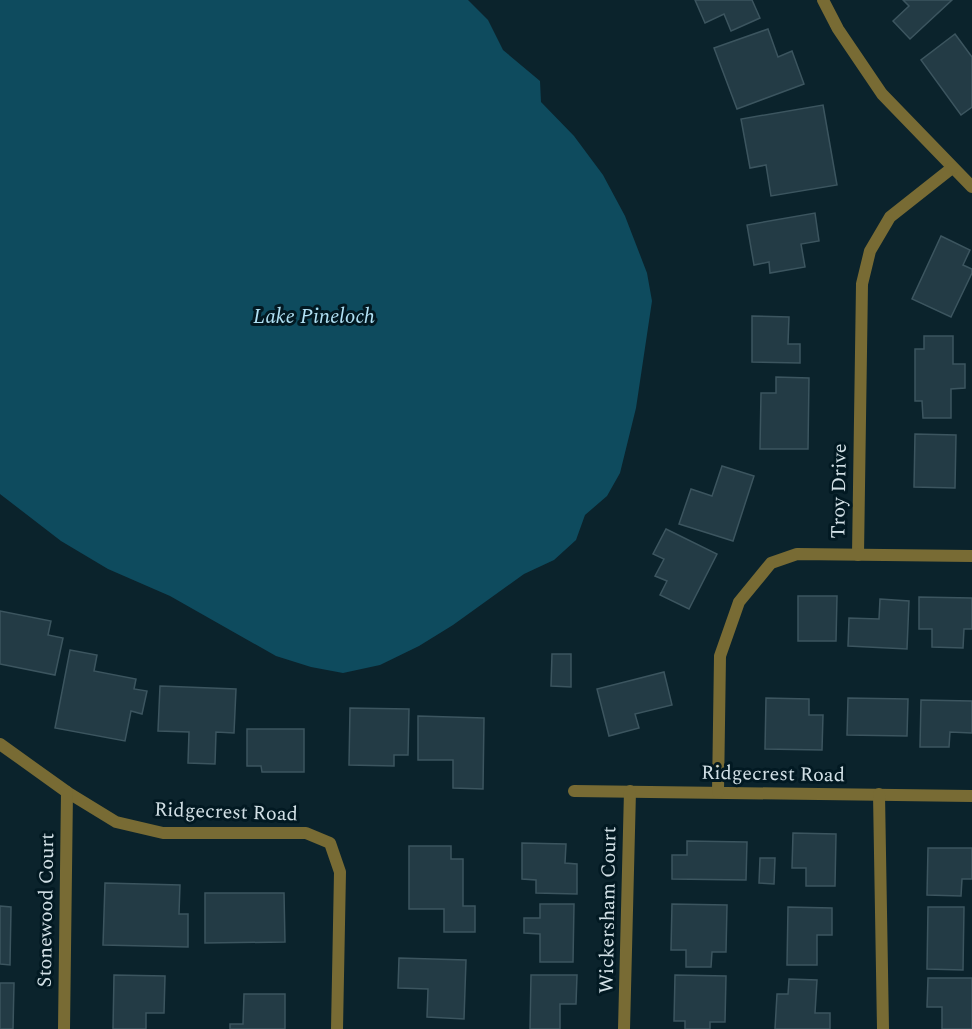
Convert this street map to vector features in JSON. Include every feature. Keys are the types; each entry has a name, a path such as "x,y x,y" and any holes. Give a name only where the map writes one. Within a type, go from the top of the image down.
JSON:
{"street":[{"path":"823,0 838,29 882,94 972,188"},
{"name":"Troy Drive","path":"718,792 720,656 739,602 771,563 797,554 858,555 862,284 870,251 890,217 952,168"},
{"path":"858,555 972,556"},
{"name":"Ridgecrest Road","path":"0,744 67,792 116,822 163,833 306,833 330,843 340,872 337,1029"},
{"name":"Ridgecrest Road","path":"574,790 972,796"},
{"name":"Wickersham Court","path":"624,1029 630,791"},
{"name":"Stonewood Court","path":"64,1029 67,792"},
{"path":"879,794 883,1029"}],"water":[{"name":"Lake Pineloch","path":"0,0 468,0 488,20 503,50 540,81 541,102 574,136 603,175 625,216 647,273 652,301 636,408 620,473 607,496 585,515 576,540 554,560 524,574 453,625 419,646 380,665 343,673 311,667 276,656 170,596 108,569 61,541 0,494"}],"building":[{"path":"695,0 752,0 760,18 731,31 724,14 705,23"},
{"path":"903,0 952,0 910,39 893,21 909,6"},
{"path":"768,29 778,57 792,51 804,84 737,109 714,48"},
{"path":"955,34 972,57 972,107 961,115 921,60"},
{"path":"823,105 837,185 771,196 766,165 750,168 741,119"},
{"path":"815,213 819,241 801,244 805,267 770,273 769,262 754,265 747,225"},
{"path":"941,236 970,250 963,265 972,269 972,273 951,317 912,299"},
{"path":"752,316 789,317 788,344 800,344 800,363 752,362"},
{"path":"924,336 953,336 953,364 965,364 965,388 951,389 951,418 923,418 922,401 915,401 915,349 924,349"},
{"path":"776,377 809,378 808,449 760,449 761,393 776,393"},
{"path":"915,434 956,435 955,488 914,487"},
{"path":"722,466 754,476 733,541 679,524 691,489 712,496"},
{"path":"666,529 717,554 689,609 660,595 667,581 655,576 664,559 653,554"},
{"path":"798,596 837,596 836,641 798,641"},
{"path":"919,597 972,598 972,629 964,629 963,648 932,647 932,629 919,629"},
{"path":"880,599 909,601 907,649 848,646 849,618 879,619"},
{"path":"0,611 51,621 48,635 63,638 55,675 0,664"},
{"path":"70,650 97,655 94,671 136,679 134,689 147,691 142,714 131,711 125,741 55,728"},
{"path":"552,654 571,654 571,687 551,686"},
{"path":"664,672 672,705 635,714 639,728 609,736 597,689"},
{"path":"160,686 236,689 234,733 216,732 215,764 188,763 189,732 158,731"},
{"path":"766,698 809,699 809,715 823,715 822,750 765,749"},
{"path":"848,698 908,699 907,736 847,735"},
{"path":"921,700 972,701 972,733 950,732 949,747 920,747"},
{"path":"350,708 409,709 408,755 394,755 394,766 349,765"},
{"path":"418,716 484,718 483,789 453,788 453,760 418,760"},
{"path":"247,729 304,729 304,772 262,772 261,766 247,766"},
{"path":"793,833 836,834 835,886 806,886 806,868 792,868"},
{"path":"687,841 747,842 746,880 672,879 672,855 687,855"},
{"path":"522,843 566,844 565,863 577,864 577,894 536,893 536,880 522,879"},
{"path":"409,846 451,846 451,859 463,859 463,906 475,906 475,932 444,932 444,909 409,909"},
{"path":"928,848 972,848 972,879 962,879 961,896 927,895"},
{"path":"760,858 775,858 774,884 759,883"},
{"path":"105,883 180,885 179,914 188,914 188,947 103,945"},
{"path":"205,893 284,893 285,942 205,943"},
{"path":"540,904 574,904 573,962 540,962 540,934 524,933 524,918 540,918"},
{"path":"672,904 727,905 726,952 712,952 711,967 686,967 686,950 671,950"},
{"path":"0,906 11,907 10,965 0,964"},
{"path":"788,907 832,908 832,935 817,935 817,965 787,965"},
{"path":"928,907 964,907 963,970 927,969"},
{"path":"399,958 466,960 464,1019 427,1017 428,989 398,988"},
{"path":"114,975 165,976 164,1013 146,1013 146,1029 113,1029"},
{"path":"531,975 577,975 576,1004 560,1004 560,1029 530,1029"},
{"path":"675,975 726,976 725,1022 710,1022 710,1029 685,1029 685,1021 674,1021"},
{"path":"928,978 972,978 972,1029 942,1029 942,1007 927,1007"},
{"path":"789,979 817,980 815,1013 830,1013 830,1029 775,1029 777,994 788,994"},
{"path":"0,983 14,983 13,1029 0,1029"},
{"path":"244,994 285,994 285,1029 230,1029 230,1024 243,1024"}]}
